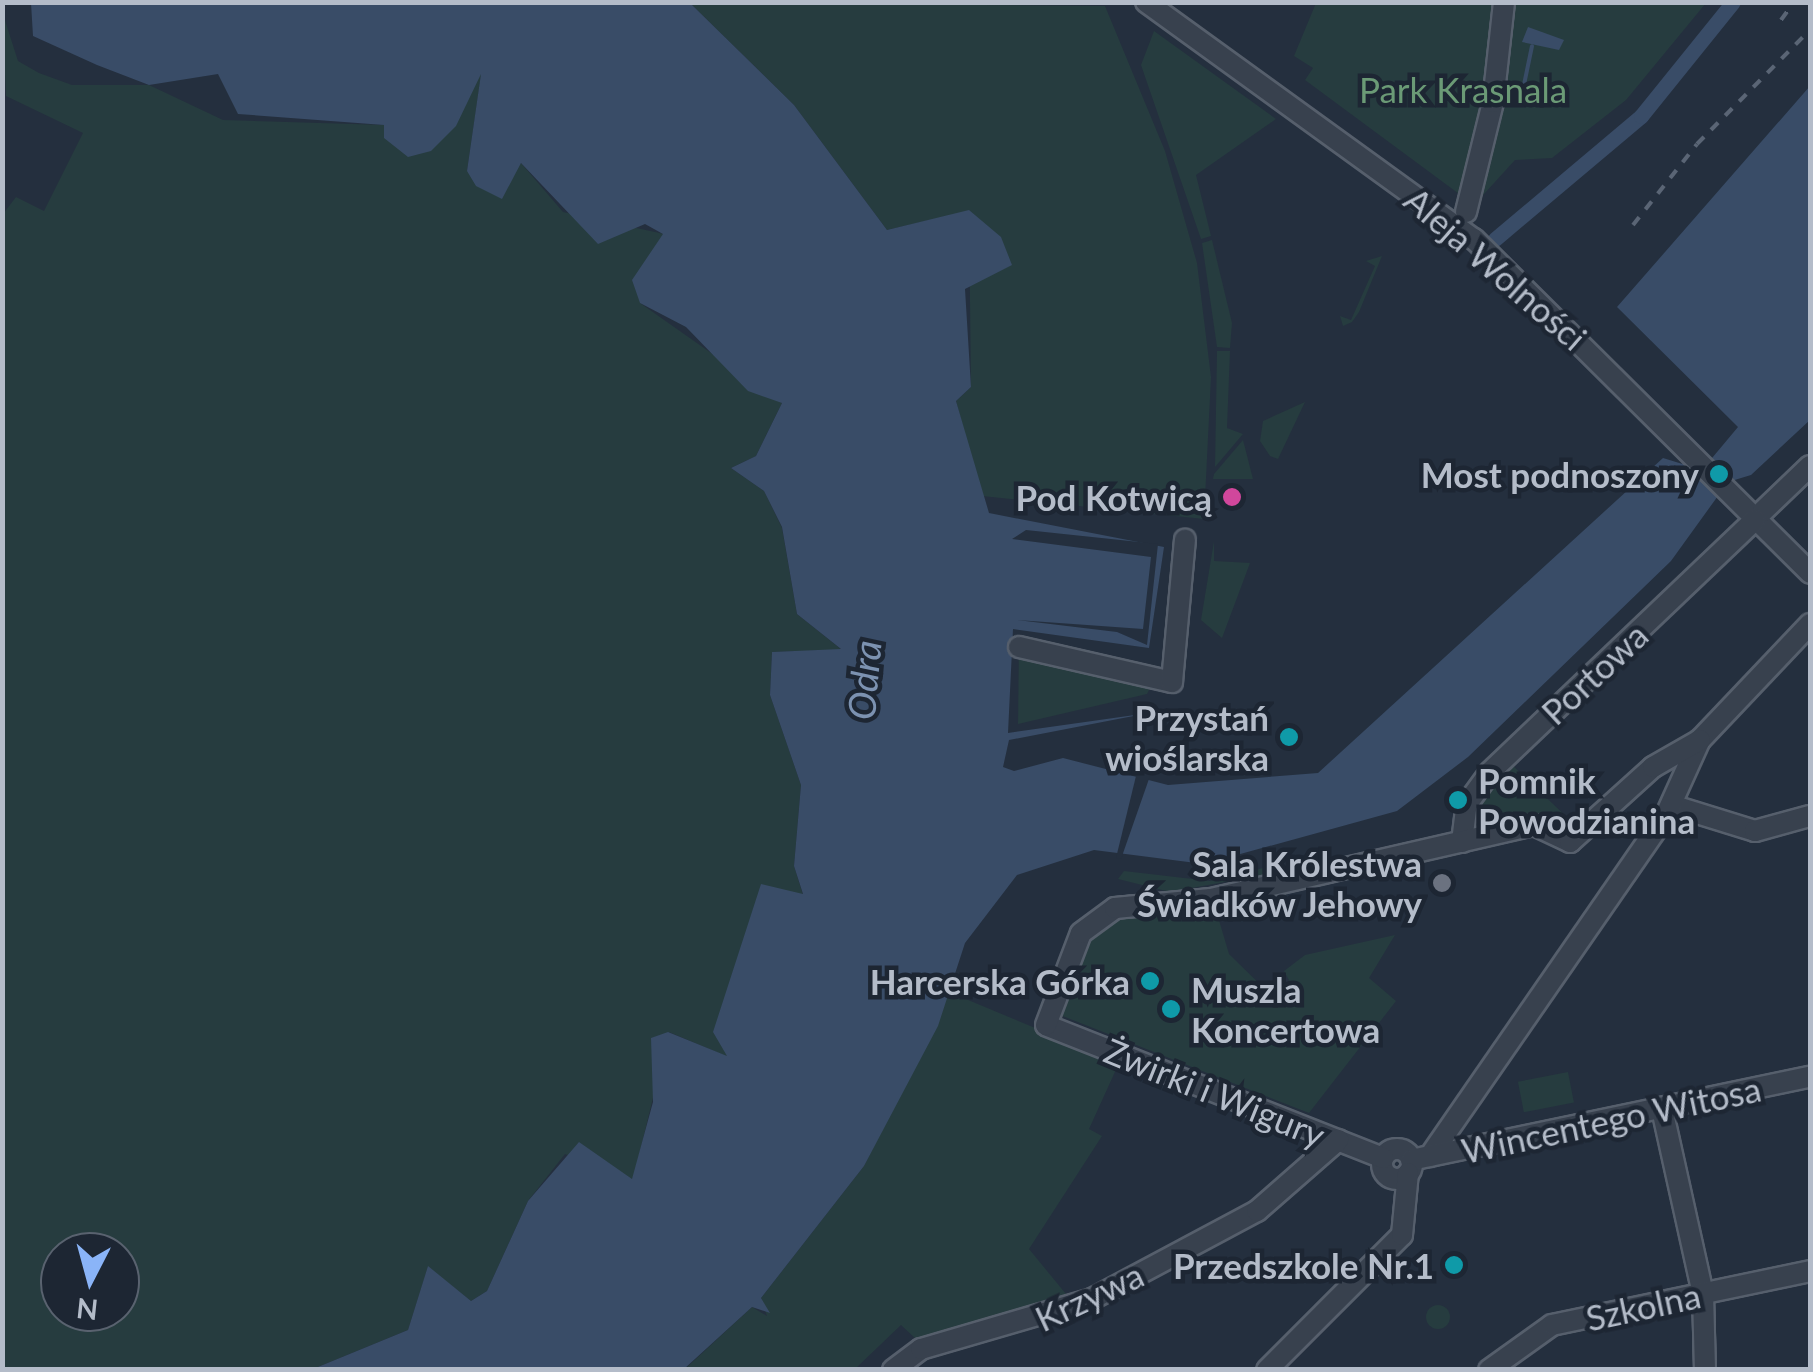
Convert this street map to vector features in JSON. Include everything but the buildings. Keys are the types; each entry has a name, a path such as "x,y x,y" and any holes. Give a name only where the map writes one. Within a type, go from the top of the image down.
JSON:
{"street":[{"name":"Aleja Wolności","path":"1146,2 1474,239 1708,462 1810,573"},
{"path":"1466,212 1493,102 1504,2"},
{"name":"Portowa","path":"1462,842 1466,804 1490,772 1810,466"},
{"path":"1019,648 1172,682 1185,540"},
{"path":"1462,842 1534,826 1570,842 1639,778 1700,740 1810,624"},
{"path":"1270,1368 1407,1226 1404,1165 1671,805 1700,740"},
{"path":"1671,805 1754,831 1810,816"},
{"name":"Żwirki i Wigury","path":"1404,1165 1046,1025 1064,962 1098,915 1462,842"},
{"name":"Wincentego Witosa","path":"1404,1165 1810,1078"},
{"path":"1662,1109 1702,1294 1705,1370"},
{"name":"Krzywa","path":"892,1370 921,1349 1063,1312 1277,1196 1338,1140"},
{"name":"Szkolna","path":"1489,1370 1552,1326 1810,1271"}],"green space":[{"path":"690,3 1105,6 1165,151 1197,263 1211,377 1204,519 982,496 956,401 971,387 969,211 887,230 794,105"},
{"name":"Park Krasnala","path":"1316,3 1706,3 1626,100 1552,158 1515,160 1474,205 1305,80 1313,68 1294,56"},
{"path":"2,11 18,61 39,73 72,85 149,85 223,120 385,125 482,69 467,171 508,175 521,163 563,212 664,234 643,270 640,303 782,403 756,456 731,468 764,491 782,528 797,614 842,650 772,652 770,695 801,785 794,866 803,895 761,885 728,1057 669,1032 633,1180 565,1154 528,1201 487,1291 471,1301 428,1267 408,1330 313,1369 3,1369 3,214 16,197 44,211 83,133 6,96"},
{"path":"1154,31 1276,119 1196,175 1211,236 1201,239 1141,65"},
{"path":"1212,240 1232,323 1230,348 1217,347 1202,243"},
{"path":"1382,256 1359,312 1352,322 1343,326 1340,316 1351,320 1375,266 1366,261"},
{"path":"1217,351 1230,351 1227,428 1243,434 1215,467"},
{"path":"1305,402 1278,459 1270,456 1260,441 1263,421"},
{"path":"1243,440 1253,479 1213,479 1214,474"},
{"path":"1214,541 1214,561 1250,563 1222,638 1201,620"},
{"path":"1019,641 1158,672 1147,694 1018,724"},
{"path":"1509,762 1574,827 1475,825 1471,815"},
{"path":"1271,866 1273,873 1170,892 1118,879 1124,871 1210,881"},
{"path":"1164,907 1216,910 1229,954 1274,998 1290,982 1284,971 1305,955 1395,935 1369,978 1396,1001 1309,1113 1055,1013 1069,960 1108,915"},
{"path":"949,992 1119,1063 1089,1129 1102,1136 1029,1249 1066,1294 917,1340 901,1325 855,1369 684,1370 752,1307 767,1316 761,1298 864,1166"},
{"path":"1568,1072 1574,1102 1524,1112 1518,1082"},
{"path":"1438,1305 1447,1308 1447,1326 1438,1329 1429,1326 1426,1317 1429,1308"}],"water":[{"name":"Odra","path":"31,3 690,3 794,105 887,230 969,210 1001,237 1012,265 965,289 971,387 956,401 989,513 1164,547 1149,648 1013,629 1008,733 1149,713 1009,740 1003,767 1014,771 1063,758 1168,785 1318,773 1663,458 1702,470 1738,427 1617,307 1810,86 1810,420 1751,475 1728,482 1671,561 1468,757 1397,811 1204,864 1094,850 1017,875 965,943 938,1026 864,1166 761,1298 770,1313 752,1307 684,1369 313,1369 408,1330 428,1266 471,1301 487,1291 528,1201 579,1142 632,1179 653,1102 651,1038 668,1032 727,1056 713,1032 761,884 803,894 794,866 801,785 770,695 772,652 841,649 797,614 782,527 764,491 731,468 756,456 782,403 748,391 686,327 640,303 632,280 663,234 645,224 598,244 521,163 502,199 476,186 467,171 481,74 456,126 431,151 408,157 384,138 384,125 238,114 218,74 149,85 97,65 33,36"},
{"path":"1528,27 1564,40 1559,50 1522,42"}],"pier":[{"path":"1026,530 1158,544 1147,645 1117,632 1017,620 1143,629 1151,557 1012,539"},
{"path":"1136,776 1150,776 1121,859 1116,858"}],"waterway":[{"path":"1495,239 1641,116 1733,2"},
{"path":"1520,104 1532,46"}],"railway":[{"path":"1781,20 1794,2"},
{"path":"1633,225 1697,144 1810,30"}],"place":[{"name":"Most podnoszony","path":"1719,474"},
{"name":"Pod Kotwicą","path":"1232,497"},
{"name":"Przystań wioślarska","path":"1289,737"},
{"name":"Pomnik Powodzianina","path":"1458,800"},
{"name":"Sala Królestwa Świadków Jehowy","path":"1442,883"},
{"name":"Harcerska Górka","path":"1150,981"},
{"name":"Muszla Koncertowa","path":"1171,1009"},
{"name":"Przedszkole Nr.1","path":"1454,1265"}]}
